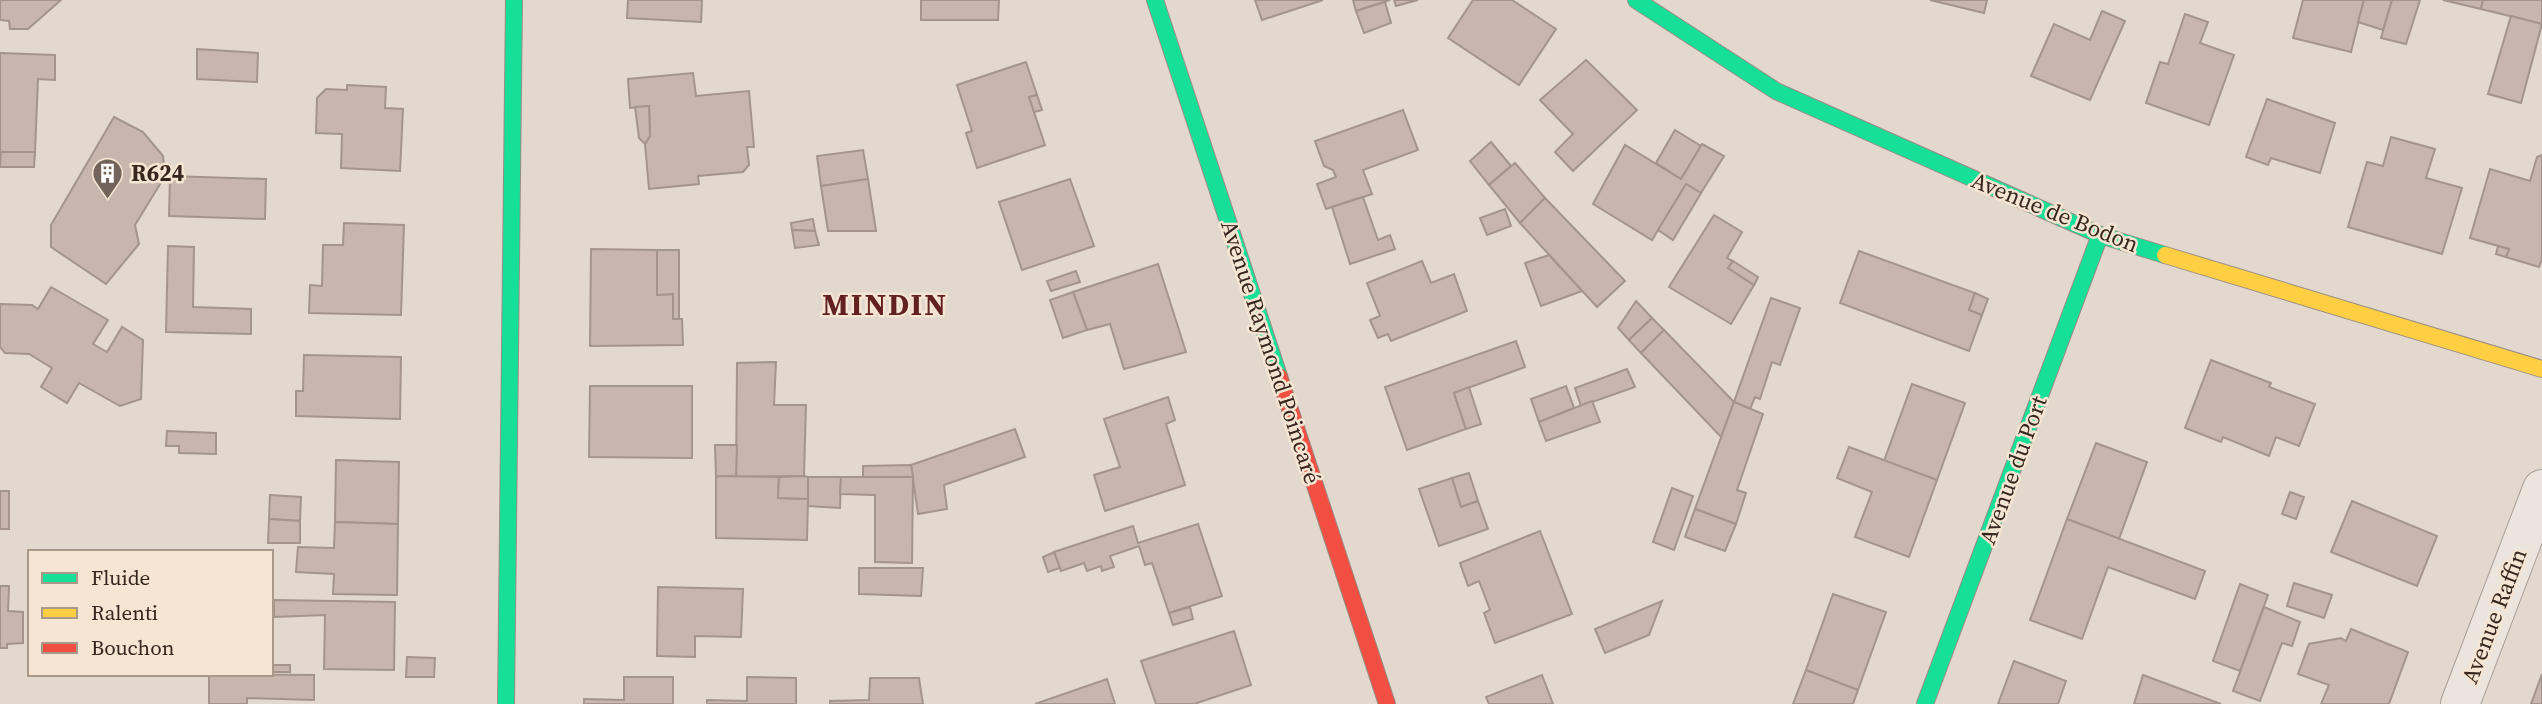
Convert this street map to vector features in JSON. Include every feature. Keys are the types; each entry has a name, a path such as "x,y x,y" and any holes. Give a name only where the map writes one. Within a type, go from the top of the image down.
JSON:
{"street":[{"path":"506,704 514,0"},
{"name":"Avenue Raymond Poincaré","path":"1155,0 1387,704"},
{"name":"Avenue de Bodon","path":"1636,0 1776,91 2100,235 2542,369"},
{"name":"Avenue du Port","path":"1925,704 2100,235"},
{"name":"Avenue Raffin","path":"2460,704 2542,489"}],"building":[{"path":"0,0 61,0 28,29 10,29 9,21 0,20"},
{"path":"628,0 702,0 701,22 627,18"},
{"path":"921,0 999,0 998,20 921,20"},
{"path":"1255,0 1323,0 1262,20"},
{"path":"1353,0 1390,0 1356,11"},
{"path":"1394,0 1418,0 1396,6"},
{"path":"1473,0 1512,0 1556,29 1519,85 1448,38"},
{"path":"1930,0 1987,0 1984,13"},
{"path":"2303,0 2364,0 2351,52 2293,38"},
{"path":"2364,0 2392,0 2383,30 2358,22"},
{"path":"2392,0 2420,0 2406,44 2381,38"},
{"path":"2443,0 2483,0 2481,9"},
{"path":"2483,0 2542,0 2542,24 2481,9"},
{"path":"1385,2 1391,23 1364,33 1356,11"},
{"path":"2102,11 2125,21 2090,100 2031,76 2054,24 2090,40"},
{"path":"2185,14 2208,22 2200,43 2234,55 2209,125 2146,103 2160,62 2168,64"},
{"path":"2511,16 2542,24 2521,103 2488,94"},
{"path":"197,49 258,53 257,82 197,79"},
{"path":"0,53 55,55 55,80 38,79 35,152 1,152 0,156"},
{"path":"1586,60 1637,110 1573,171 1555,152 1573,134 1540,100"},
{"path":"1026,62 1037,95 1029,97 1045,145 977,168 966,133 972,131 957,85"},
{"path":"693,73 696,96 749,91 754,147 747,147 749,165 743,172 698,176 699,184 649,189 645,144 650,136 649,106 630,108 628,79"},
{"path":"347,85 386,87 385,108 403,109 400,171 341,168 342,134 316,133 317,98 326,89 347,90"},
{"path":"1037,95 1042,110 1034,112 1029,97"},
{"path":"2267,99 2335,123 2320,173 2271,158 2268,165 2246,157"},
{"path":"649,106 650,136 645,144 639,138 635,107"},
{"path":"1403,110 1418,150 1363,170 1372,194 1326,209 1317,184 1336,177 1333,170 1324,166 1315,141"},
{"name":"R624","path":"114,117 143,132 163,156 165,176 135,225 139,244 106,284 51,247 51,225"},
{"path":"1675,130 1701,146 1681,179 1656,163"},
{"path":"2391,137 2435,149 2426,178 2462,188 2442,254 2348,227 2367,162 2383,166"},
{"path":"1491,142 1511,166 1489,185 1470,161"},
{"path":"1702,144 1724,156 1701,193 1686,184 1652,240 1593,204 1625,145 1681,179"},
{"path":"863,150 868,179 821,186 817,156"},
{"path":"1,152 35,152 34,167 0,167"},
{"path":"2542,155 2542,259 2539,267 2506,257 2509,249 2470,238 2490,169 2530,181 2537,157"},
{"path":"1515,163 1545,198 1520,223 1489,185"},
{"path":"170,176 266,179 265,219 169,216"},
{"path":"868,179 876,231 828,231 821,186"},
{"path":"1070,179 1094,246 1022,270 999,202"},
{"path":"1686,184 1701,193 1673,240 1658,230"},
{"path":"1363,197 1378,240 1390,235 1395,249 1350,264 1332,207"},
{"path":"1545,198 1625,281 1597,307 1520,223"},
{"path":"1505,209 1511,226 1487,235 1480,218"},
{"path":"1714,215 1742,232 1727,258 1733,261 1728,268 1754,285 1731,324 1669,287"},
{"path":"813,219 815,231 792,230 791,223"},
{"path":"344,223 404,225 401,315 309,313 310,285 322,286 323,245 343,245"},
{"path":"792,230 815,231 819,245 795,248"},
{"path":"168,246 194,247 193,307 251,309 251,334 166,332"},
{"path":"2498,246 2509,249 2506,257 2496,254"},
{"path":"591,249 657,250 657,295 673,294 673,319 682,319 683,345 590,346"},
{"path":"657,250 679,250 679,319 673,319 673,294 657,295"},
{"path":"1859,251 1975,293 1969,310 1982,315 1969,351 1840,303"},
{"path":"1549,255 1582,291 1541,306 1525,263"},
{"path":"1422,261 1431,283 1454,274 1467,311 1391,341 1388,334 1378,338 1370,320 1380,316 1367,283"},
{"path":"1733,261 1758,277 1754,285 1728,268"},
{"path":"1158,264 1186,352 1124,369 1110,324 1087,330 1073,292"},
{"path":"1076,271 1080,282 1051,291 1047,281"},
{"path":"51,287 108,320 93,344 107,352 122,327 143,340 141,399 120,406 79,383 67,403 41,387 52,368 29,354 5,353 0,347 0,304 32,305 38,309"},
{"path":"1073,292 1087,330 1063,338 1050,300"},
{"path":"1975,293 1988,299 1982,315 1969,310"},
{"path":"1771,298 1800,308 1780,365 1772,362 1760,399 1755,397 1750,409 1734,402"},
{"path":"1636,301 1652,318 1629,340 1618,328"},
{"path":"1652,318 1664,330 1641,353 1629,340"},
{"path":"1664,330 1734,402 1721,437 1641,353"},
{"path":"1516,341 1525,367 1454,393 1466,429 1407,450 1385,387"},
{"path":"304,355 401,357 400,419 296,416 296,391 303,391"},
{"path":"2211,360 2271,383 2269,387 2315,404 2299,446 2276,437 2269,456 2223,437 2221,442 2185,428"},
{"path":"776,362 774,405 806,405 804,476 736,477 737,363"},
{"path":"1627,369 1635,387 1581,406 1575,388"},
{"path":"1912,384 1965,403 1937,480 1884,461"},
{"path":"590,386 692,386 692,458 589,457"},
{"path":"1566,386 1574,408 1539,422 1531,399"},
{"path":"1469,387 1481,424 1466,429 1454,393"},
{"path":"1168,397 1175,420 1166,424 1185,485 1105,511 1094,475 1120,467 1104,419"},
{"path":"1592,401 1600,422 1546,441 1539,422"},
{"path":"1734,402 1763,414 1737,490 1746,493 1736,524 1695,509"},
{"path":"1015,429 1025,457 944,485 947,509 918,514 911,465"},
{"path":"167,431 216,433 216,454 179,453 179,446 166,446"},
{"path":"2096,443 2147,462 2119,539 2067,519"},
{"path":"715,445 737,445 736,477 716,476"},
{"path":"1849,447 1937,480 1909,557 1855,537 1872,492 1837,478"},
{"path":"336,460 399,462 398,524 335,522"},
{"path":"911,465 913,477 863,477 863,466"},
{"path":"1469,473 1478,501 1461,507 1452,478"},
{"path":"716,476 779,477 778,498 808,499 807,540 716,538"},
{"path":"779,477 808,477 808,499 778,498"},
{"path":"808,477 841,477 840,508 808,506"},
{"path":"841,477 913,477 912,563 875,562 875,495 840,494"},
{"path":"1452,478 1461,507 1478,501 1488,529 1439,546 1419,489"},
{"path":"1672,488 1693,496 1674,550 1653,542"},
{"path":"0,491 9,491 9,529 0,529"},
{"path":"2290,492 2304,497 2296,519 2282,514"},
{"path":"270,495 301,497 300,521 269,519"},
{"path":"2352,501 2437,536 2417,586 2331,552"},
{"path":"1695,509 1736,524 1725,551 1685,537"},
{"path":"269,519 300,521 300,543 268,543"},
{"path":"2067,519 2205,571 2195,599 2108,567 2082,639 2030,620"},
{"path":"335,522 398,524 397,595 333,594 334,574 296,572 298,547 334,548"},
{"path":"1198,524 1222,596 1169,613 1152,563 1145,565 1139,546 1110,556 1114,567 1102,571 1101,566 1087,571 1084,563 1061,571 1054,552 1133,526 1138,543"},
{"path":"1540,531 1572,614 1495,643 1484,613 1490,610 1479,581 1468,586 1460,563"},
{"path":"1054,552 1060,568 1048,572 1043,557"},
{"path":"859,568 923,568 921,596 859,594"},
{"path":"2294,583 2332,595 2324,618 2287,606"},
{"path":"2240,584 2268,595 2240,671 2213,661"},
{"path":"0,586 9,586 8,611 23,612 23,643 7,644 7,648 0,648"},
{"path":"658,587 743,589 741,637 695,636 695,657 657,656"},
{"path":"1833,594 1886,612 1858,690 1806,670"},
{"path":"274,600 395,602 394,670 324,669 325,615 274,617"},
{"path":"1662,601 1649,635 1605,653 1595,629"},
{"path":"1190,607 1193,619 1173,625 1169,613"},
{"path":"2264,607 2300,622 2292,646 2282,643 2260,701 2233,691"},
{"path":"2351,629 2408,652 2389,704 2321,704 2329,685 2298,674 2309,644 2341,638 2346,641"},
{"path":"1234,631 1251,685 1194,704 1156,704 1141,661"},
{"path":"407,657 435,658 434,677 406,677"},
{"path":"2014,661 2066,681 2058,704 1998,704"},
{"path":"273,665 290,665 290,672 273,672"},
{"path":"1806,670 1858,690 1853,704 1793,704"},
{"path":"2542,674 2542,704 2531,704"},
{"path":"314,675 314,700 247,698 247,704 209,704 209,676"},
{"path":"1542,675 1553,704 1489,704 1486,697"},
{"path":"2143,675 2221,704 2134,704"},
{"path":"624,677 673,677 673,704 584,704 584,699 624,700"},
{"path":"747,677 796,678 796,704 707,704 707,700 747,701"},
{"path":"870,678 919,678 923,704 830,704 830,701 869,700"},
{"path":"1107,679 1115,704 1035,704"}],"traffic: fast":[{"path":"506,704 514,0"},
{"path":"1155,0 1279,376"},
{"path":"1636,0 1776,91 2100,235 2165,255"},
{"path":"1925,704 2100,235"}],"traffic: slow":[{"path":"2165,255 2542,369"}],"traffic: jam":[{"path":"1279,376 1387,704"}],"place":[{"name":"R624","path":"108,200"}],"district":[{"name":"MINDIN","path":"885,305"}]}
